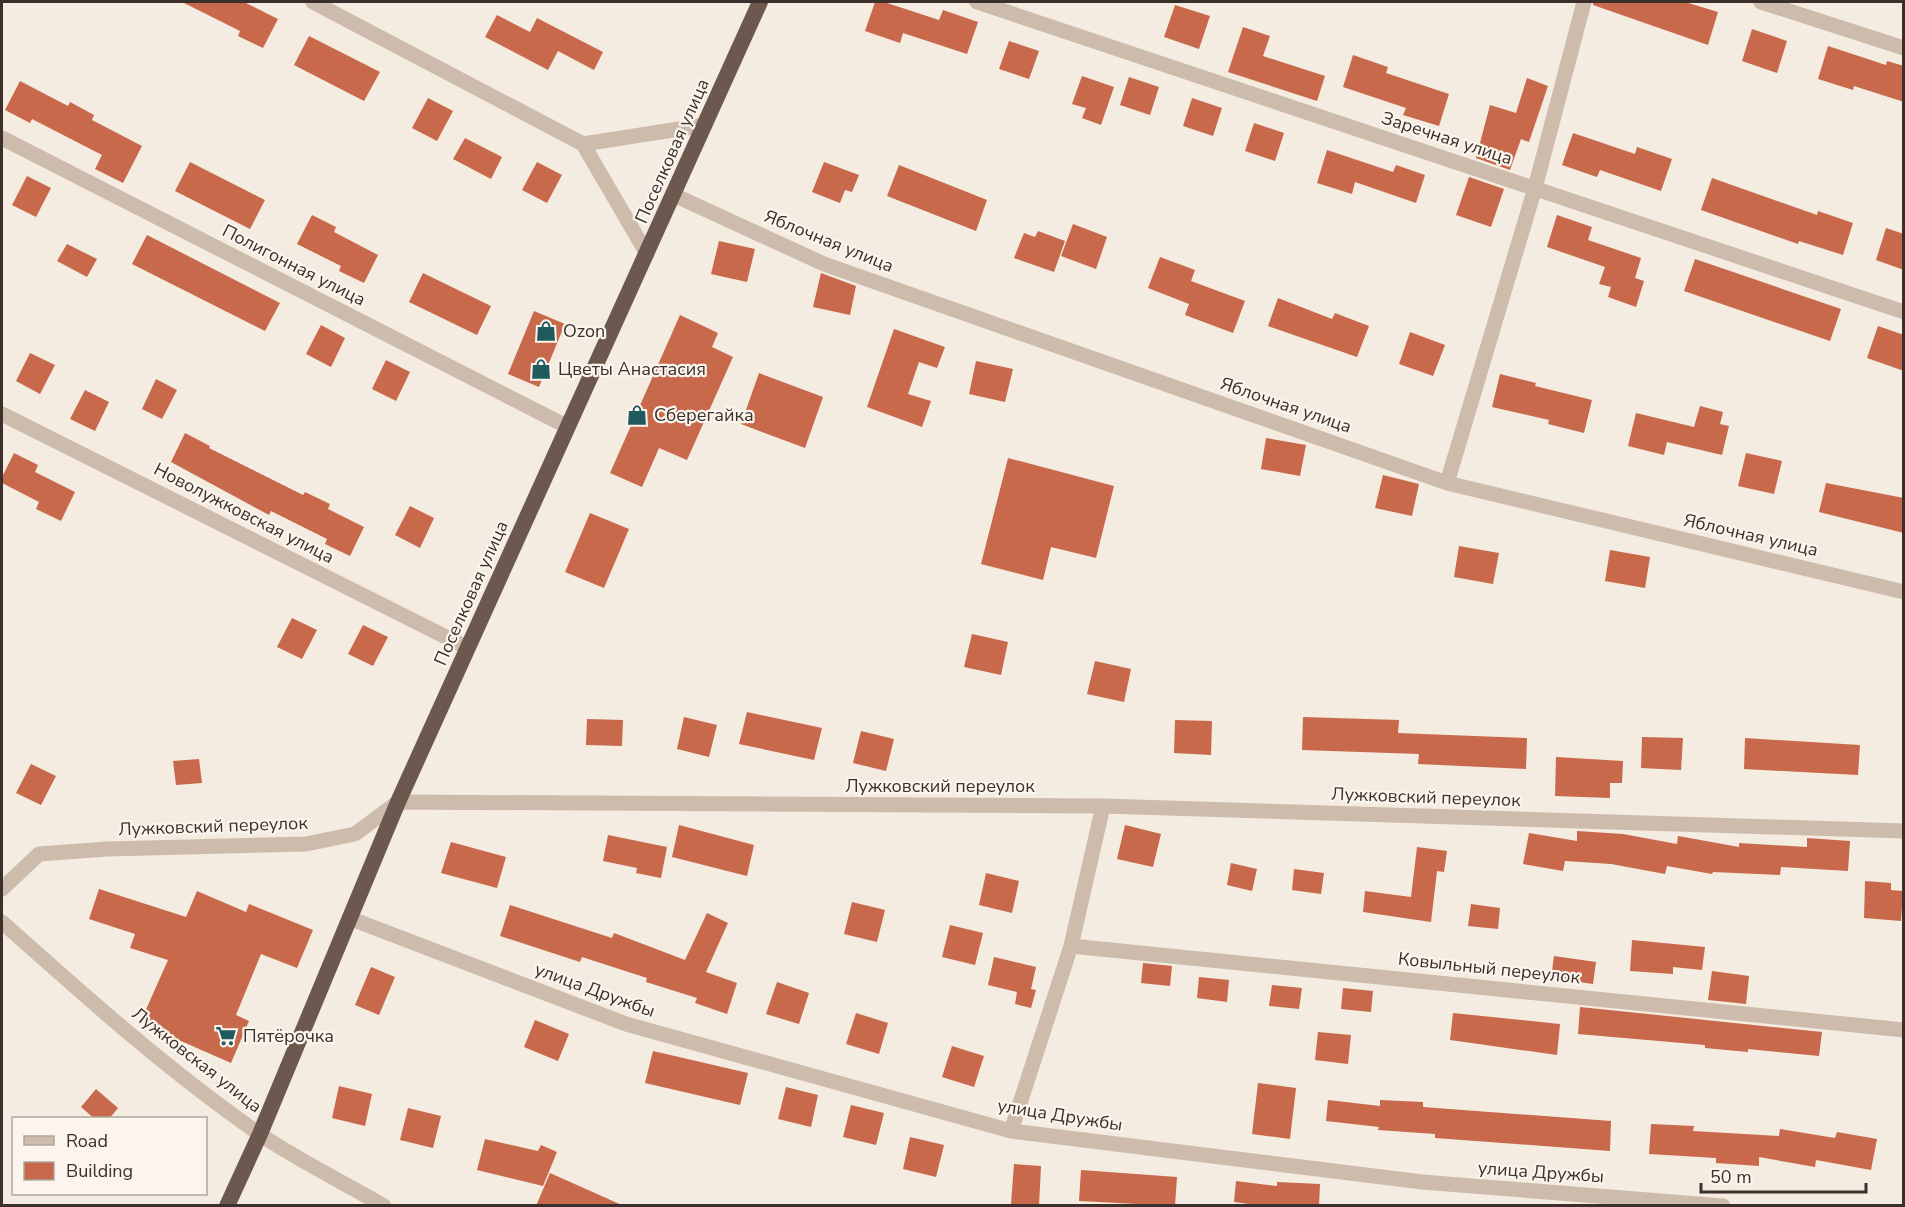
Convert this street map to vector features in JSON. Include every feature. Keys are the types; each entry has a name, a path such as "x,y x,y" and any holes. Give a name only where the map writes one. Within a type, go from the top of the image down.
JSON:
{"highway":[{"name":"Поселковая улица","path":"226,1206 260,1134 398,802 760,2"}],"street":[{"path":"313,2 583,144 647,254"},
{"name":"Заречная улица","path":"977,2 1904,312"},
{"path":"1447,483 1535,188 1584,2"},
{"path":"1761,2 1904,48"},
{"path":"583,144 705,125"},
{"name":"Полигонная улица","path":"2,138 568,427"},
{"name":"Яблочная улица","path":"674,195 824,264 1447,483 1904,592"},
{"name":"Новолужковская улица","path":"2,414 468,648"},
{"name":"Лужковский переулок","path":"2,889 39,854 107,849 306,844 355,834 398,802 1103,807 1904,831"},
{"path":"1011,1131 1071,946 1103,807"},
{"name":"улица Дружбы","path":"349,918 626,1024 1011,1131 1422,1182 1723,1206"},
{"name":"Лужковская улица","path":"2,921 88,998 260,1134 384,1206"},
{"name":"Ковыльный переулок","path":"1071,946 1904,1030"}],"building":[{"path":"182,2 244,2 278,19 263,48 238,36 240,31"},
{"path":"875,2 884,2 939,20 943,10 978,22 967,54 903,33 900,43 865,31"},
{"path":"1593,2 1685,2 1718,12 1708,45 1593,5"},
{"path":"1175,5 1210,16 1199,49 1164,37"},
{"path":"497,15 530,32 537,18 603,52 594,70 558,51 548,70 485,37"},
{"path":"1243,27 1270,36 1263,56 1325,76 1317,101 1228,72"},
{"path":"1752,29 1787,41 1777,73 1742,61"},
{"path":"309,36 380,72 364,101 294,65"},
{"path":"1009,41 1039,51 1029,79 999,69"},
{"path":"1828,46 1886,65 1887,61 1904,66 1904,102 1854,86 1853,90 1818,79"},
{"path":"1353,55 1388,67 1386,73 1449,94 1439,126 1403,115 1406,108 1343,87"},
{"path":"1082,76 1114,87 1101,125 1082,118 1086,108 1072,104"},
{"path":"1129,77 1159,87 1150,115 1120,105"},
{"path":"1527,78 1548,86 1529,142 1521,139 1510,170 1476,158 1490,105 1516,113"},
{"path":"20,81 68,106 70,102 94,115 92,120 142,146 123,183 95,169 102,155 32,119 30,123 5,110"},
{"path":"428,98 453,111 437,141 412,128"},
{"path":"1192,98 1222,108 1213,136 1183,126"},
{"path":"1254,123 1284,133 1275,161 1245,151"},
{"path":"1573,133 1635,154 1637,147 1672,159 1661,191 1600,170 1597,177 1562,165"},
{"path":"465,138 502,157 491,179 453,159"},
{"path":"1327,150 1393,172 1396,165 1425,175 1416,203 1355,182 1352,194 1317,183"},
{"path":"190,162 265,200 250,229 175,191"},
{"path":"537,162 562,175 547,203 522,190"},
{"path":"824,162 859,175 852,192 845,190 840,203 812,192"},
{"path":"899,165 987,200 976,231 887,196"},
{"path":"27,176 51,188 36,217 12,205"},
{"path":"1469,177 1504,189 1491,227 1456,215"},
{"path":"1712,178 1817,215 1818,211 1853,223 1843,255 1799,241 1798,244 1701,210"},
{"path":"312,215 336,227 334,232 378,255 364,283 339,271 341,266 297,244"},
{"path":"1557,215 1592,227 1588,240 1641,258 1635,278 1644,281 1636,307 1608,297 1611,287 1599,284 1605,267 1547,247"},
{"path":"1073,224 1107,237 1096,269 1061,256"},
{"path":"1886,228 1904,234 1904,270 1876,260"},
{"path":"1038,231 1065,241 1054,272 1014,258 1024,233 1035,237"},
{"path":"147,235 280,303 265,331 132,264"},
{"path":"719,241 755,249 747,282 711,274"},
{"path":"67,244 97,259 87,277 57,261"},
{"path":"1160,257 1195,270 1191,281 1245,301 1233,333 1185,315 1189,304 1148,288"},
{"path":"1695,259 1841,309 1830,341 1684,291"},
{"path":"423,273 491,306 477,335 409,302"},
{"path":"821,273 856,286 850,315 813,307"},
{"path":"1278,298 1332,319 1335,313 1369,326 1357,357 1268,326"},
{"path":"534,311 565,324 539,387 508,374"},
{"path":"680,315 718,333 712,347 733,357 687,460 659,448 642,487 610,473"},
{"path":"321,325 345,338 331,367 306,354"},
{"path":"1878,326 1904,335 1904,371 1867,358"},
{"path":"894,329 945,347 937,368 919,362 908,394 931,401 922,427 867,407"},
{"path":"1410,332 1445,345 1433,376 1399,364"},
{"path":"30,353 55,365 40,394 16,381"},
{"path":"386,360 410,372 396,401 372,389"},
{"path":"976,361 1013,369 1005,402 969,394"},
{"path":"759,373 823,397 805,448 741,424"},
{"path":"1500,374 1536,383 1535,386 1592,400 1584,433 1548,424 1549,420 1492,407"},
{"path":"156,379 177,390 162,419 142,409"},
{"path":"85,390 109,402 95,431 70,419"},
{"path":"1700,406 1723,412 1720,424 1729,426 1722,455 1667,442 1664,455 1628,446 1636,413 1694,427"},
{"path":"185,433 210,446 209,448 303,495 305,492 330,504 328,509 364,527 350,556 325,544 327,539 271,511 269,515 171,462"},
{"path":"1266,438 1306,445 1300,476 1261,469"},
{"path":"14,453 38,465 35,472 75,492 61,521 36,509 39,502 2,483 2,477"},
{"path":"1746,453 1782,461 1774,494 1738,486"},
{"path":"1008,458 1114,486 1096,558 1051,547 1043,580 981,564"},
{"path":"1383,475 1419,484 1412,516 1375,508"},
{"path":"1826,483 1904,498 1904,533 1819,512"},
{"path":"410,506 434,518 420,548 395,535"},
{"path":"590,513 629,529 604,588 565,572"},
{"path":"1459,546 1499,553 1493,584 1454,577"},
{"path":"1610,550 1650,557 1645,588 1605,581"},
{"path":"292,618 317,630 302,659 277,647"},
{"path":"363,625 388,637 373,666 348,654"},
{"path":"972,634 1008,642 1001,675 964,667"},
{"path":"1095,661 1131,669 1124,702 1087,694"},
{"path":"747,712 822,728 814,760 739,744"},
{"path":"684,717 717,725 709,757 677,749"},
{"path":"1303,717 1399,720 1398,733 1527,738 1526,769 1418,764 1419,754 1302,750"},
{"path":"587,719 623,720 622,746 586,745"},
{"path":"1175,720 1212,721 1211,755 1174,753"},
{"path":"861,731 894,739 886,771 853,763"},
{"path":"1642,737 1683,738 1681,770 1641,768"},
{"path":"1745,738 1860,745 1858,775 1744,769"},
{"path":"1556,757 1623,761 1622,783 1610,783 1610,798 1555,796"},
{"path":"199,759 202,783 176,785 173,761"},
{"path":"31,764 56,776 41,805 16,793"},
{"path":"679,825 754,845 747,876 672,857"},
{"path":"1125,825 1161,834 1153,867 1117,859"},
{"path":"1577,831 1623,834 1677,844 1678,836 1739,847 1739,843 1807,847 1807,838 1850,841 1848,871 1781,867 1780,875 1713,872 1712,874 1667,866 1665,874 1611,864 1565,861 1563,871 1523,864 1529,833 1577,841"},
{"path":"608,835 667,847 661,878 636,873 637,868 603,861"},
{"path":"451,842 506,857 497,888 441,873"},
{"path":"1417,847 1447,851 1444,872 1437,871 1431,922 1363,912 1365,891 1411,897"},
{"path":"1231,863 1257,869 1252,891 1227,885"},
{"path":"1294,869 1324,873 1321,894 1292,890"},
{"path":"986,873 1019,881 1012,913 979,905"},
{"path":"1865,881 1891,883 1891,890 1903,891 1901,921 1864,918"},
{"path":"99,889 186,917 197,891 246,912 249,904 313,930 297,968 261,954 236,1015 249,1021 231,1063 140,1023 168,960 130,948 135,934 89,919"},
{"path":"852,902 885,910 877,942 844,934"},
{"path":"1471,904 1500,908 1498,929 1468,926"},
{"path":"510,905 612,938 614,933 685,960 707,913 728,923 706,972 737,983 727,1014 695,1003 697,998 646,982 647,978 582,957 580,962 500,936"},
{"path":"950,925 983,933 975,965 942,957"},
{"path":"1632,940 1705,947 1702,970 1673,967 1673,974 1630,971"},
{"path":"1554,956 1596,962 1593,984 1551,978"},
{"path":"994,957 1036,967 1031,989 1036,990 1031,1008 1015,1004 1017,992 988,985"},
{"path":"1143,963 1172,966 1170,986 1141,983"},
{"path":"371,967 395,977 379,1015 355,1005"},
{"path":"1712,971 1749,976 1746,1004 1708,1000"},
{"path":"1199,977 1229,980 1227,1002 1197,998"},
{"path":"777,982 809,993 799,1024 766,1014"},
{"path":"1272,985 1302,988 1299,1009 1269,1006"},
{"path":"1343,988 1373,991 1371,1012 1341,1009"},
{"path":"1580,1007 1822,1032 1819,1056 1748,1049 1748,1052 1705,1048 1705,1045 1578,1034"},
{"path":"856,1013 888,1023 879,1054 846,1044"},
{"path":"1453,1013 1560,1024 1557,1055 1450,1040"},
{"path":"535,1020 569,1034 558,1061 524,1047"},
{"path":"1318,1032 1351,1035 1348,1064 1315,1060"},
{"path":"952,1046 984,1056 974,1087 942,1077"},
{"path":"653,1051 748,1073 740,1105 645,1083"},
{"path":"1258,1083 1296,1088 1290,1139 1252,1134"},
{"path":"339,1086 372,1094 365,1126 332,1118"},
{"path":"786,1087 818,1095 811,1127 778,1119"},
{"path":"96,1089 118,1108 111,1117 93,1117 81,1107"},
{"path":"1328,1100 1380,1106 1380,1100 1423,1102 1423,1107 1611,1121 1610,1151 1435,1138 1435,1134 1378,1130 1379,1127 1326,1121"},
{"path":"851,1105 884,1113 876,1145 843,1137"},
{"path":"408,1108 441,1116 433,1148 400,1140"},
{"path":"1651,1124 1694,1126 1693,1131 1779,1136 1780,1129 1835,1138 1837,1132 1877,1139 1871,1170 1816,1160 1815,1167 1759,1157 1759,1166 1716,1163 1716,1158 1649,1154"},
{"path":"910,1137 944,1145 936,1177 903,1169"},
{"path":"485,1139 538,1151 541,1145 557,1152 543,1186 477,1170"},
{"path":"1014,1164 1041,1166 1039,1206 1011,1204"},
{"path":"1081,1170 1177,1177 1175,1206 1079,1201"},
{"path":"550,1173 624,1206 536,1206"},
{"path":"1236,1181 1277,1186 1277,1182 1320,1184 1319,1206 1264,1206 1234,1202"}],"place":[{"name":"Ozon","path":"546,331"},
{"name":"Цветы Анастасия","path":"541,369"},
{"name":"Сберегайка","path":"637,415"},
{"name":"Пятёрочка","path":"226,1036"}]}
